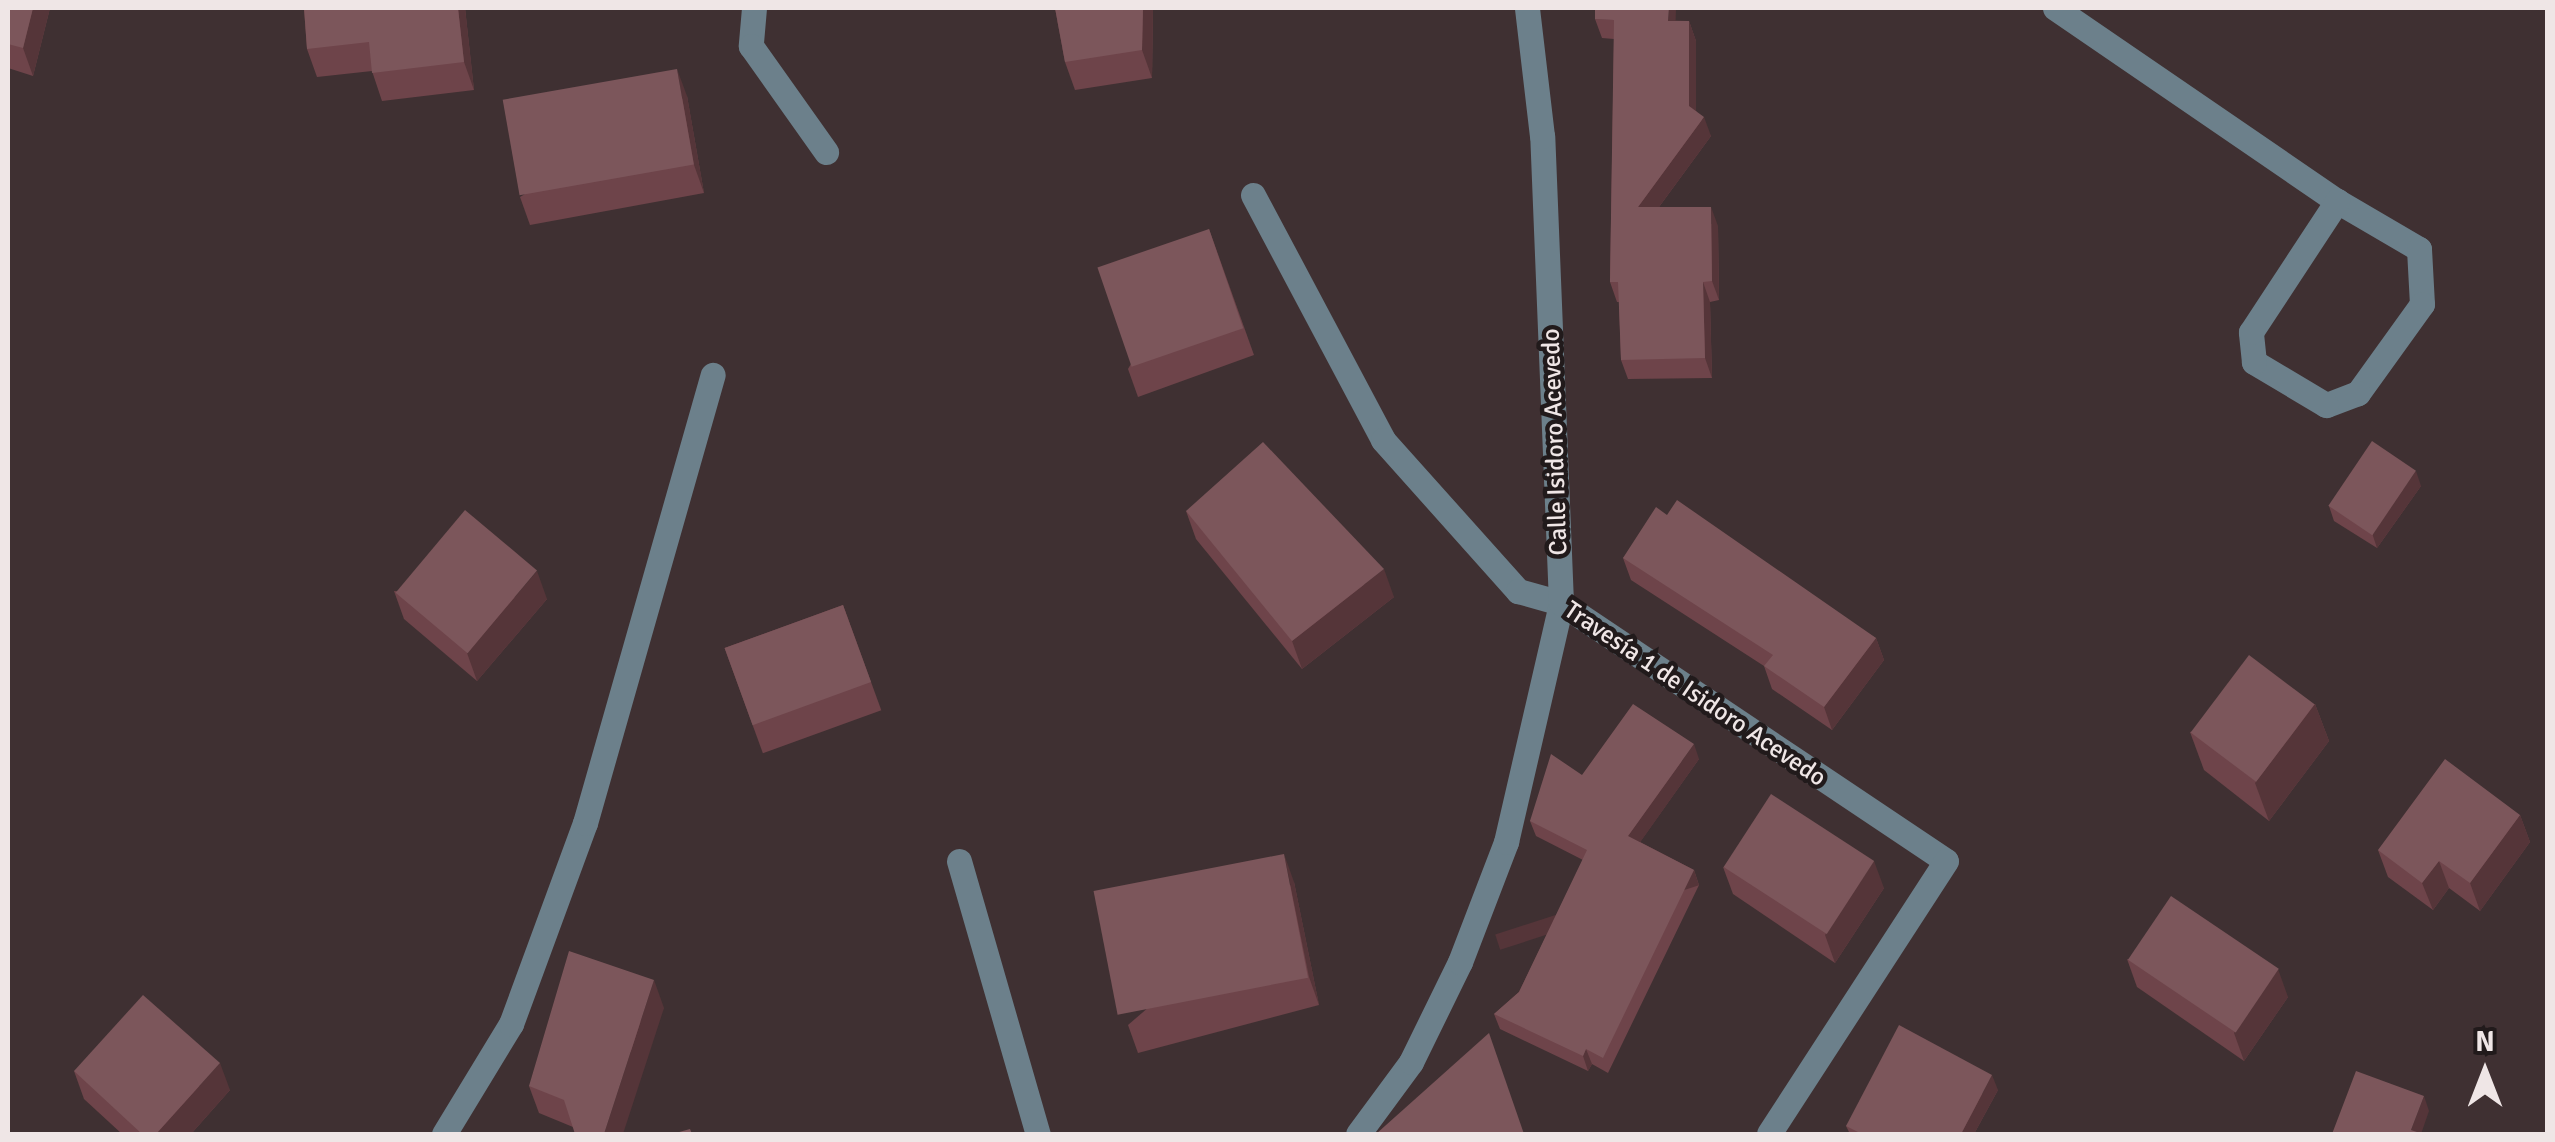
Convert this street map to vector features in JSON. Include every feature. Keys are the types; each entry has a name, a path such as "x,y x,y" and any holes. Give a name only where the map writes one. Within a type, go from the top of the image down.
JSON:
{"street":[{"path":"754,8 751,46 826,152"},
{"name":"Calle Isidoro Acevedo","path":"1358,1134 1410,1062 1460,962 1500,860 1561,603 1542,136 1527,8"},
{"path":"2055,8 2337,201 2419,249 2422,304 2358,393 2326,405 2254,362 2252,332 2337,201"},
{"name":"Travesía 1 de Isidoro Acevedo","path":"1252,195 1382,440 1518,591 1561,603 1946,861 1770,1134"},
{"path":"444,1134 511,1024 585,822 713,375"},
{"path":"959,861 1038,1134"}],"building":[{"path":"8,8 33,8 23,48 8,44"},
{"path":"304,8 458,8 464,62 372,73 369,42 307,49"},
{"path":"1055,8 1143,8 1142,50 1065,62"},
{"path":"1595,8 1669,8 1668,21 1689,21 1689,106 1704,117 1638,207 1711,207 1712,281 1703,282 1705,358 1621,360 1618,282 1610,282 1614,20 1595,19"},
{"path":"677,69 694,165 520,195 503,100"},
{"path":"1209,229 1243,328 1132,367 1097,267"},
{"path":"2372,441 2416,471 2372,535 2328,506"},
{"path":"1263,442 1384,569 1292,641 1186,511"},
{"path":"1677,500 1876,638 1824,707 1764,666 1773,655 1623,558 1656,507 1667,515"},
{"path":"465,510 537,570 468,653 396,593"},
{"path":"843,605 871,682 753,725 725,648"},
{"path":"2249,655 2314,704 2256,782 2191,732"},
{"path":"1633,704 1694,744 1628,836 1694,870 1603,1058 1586,1049 1583,1056 1494,1014 1519,992 1587,850 1530,821 1551,754 1582,775"},
{"path":"2445,759 2520,815 2470,883 2439,861 2422,883 2378,850"},
{"path":"1771,794 1874,861 1827,934 1724,867"},
{"path":"1284,854 1308,978 1118,1015 1094,891"},
{"path":"2171,896 2279,969 2236,1033 2128,960"},
{"path":"569,951 654,980 604,1134 575,1134 564,1100 529,1086"},
{"path":"143,995 220,1063 156,1134 142,1134 74,1071"},
{"path":"1899,1025 1992,1075 1961,1134 1862,1134 1846,1126"},
{"path":"1489,1033 1524,1134 1376,1134"},
{"path":"2356,1071 2424,1096 2411,1130 2423,1134 2332,1134"}]}
